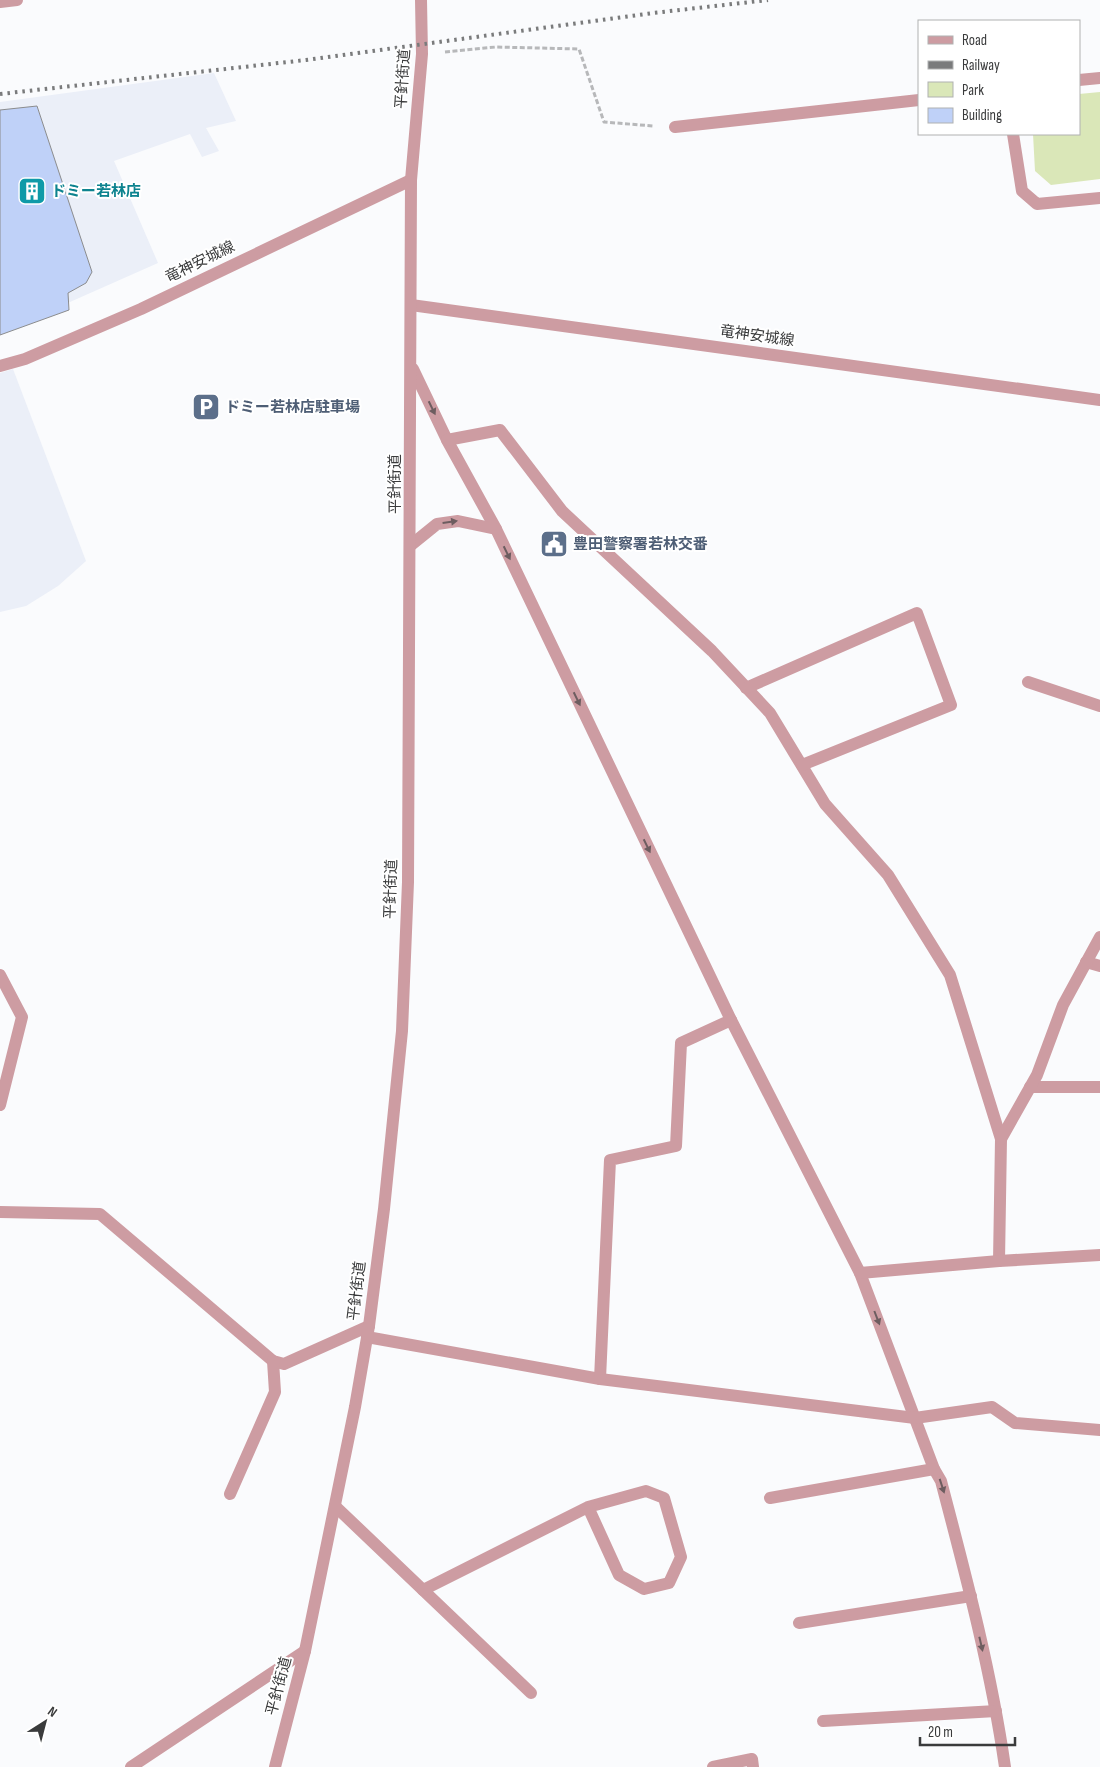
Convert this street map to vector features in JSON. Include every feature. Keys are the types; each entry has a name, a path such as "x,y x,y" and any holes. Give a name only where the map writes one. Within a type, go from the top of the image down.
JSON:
{"street":[{"path":"0,2 17,0"},
{"name":"平針街道","path":"275,1767 305,1651 355,1407 368,1332 384,1209 402,1031 408,882 411,545 411,180 422,54 422,0"},
{"path":"1080,80 1100,78"},
{"path":"675,127 918,100"},
{"path":"1013,135 1022,191 1037,204 1100,198"},
{"name":"竜神安城線","path":"0,366 25,359 141,309 411,180"},
{"name":"竜神安城線","path":"410,305 1100,400"},
{"path":"411,365 447,440 496,529 731,1020 860,1273 934,1469 941,1481 971,1596 996,1711 1005,1767"},
{"path":"447,440 500,430 562,511 712,651 770,713 825,804 888,876 950,975 1001,1139 998,1261"},
{"path":"411,545 437,524 458,521 496,529"},
{"path":"746,688 917,613 951,705 802,765"},
{"path":"1028,682 1100,706"},
{"path":"1001,1139 1037,1075 1063,1005 1100,937"},
{"path":"1086,962 1100,966"},
{"path":"0,975 22,1017 0,1105"},
{"path":"600,1379 610,1160 676,1146 681,1043 731,1020"},
{"path":"1030,1087 1100,1088"},
{"path":"0,1212 100,1214 274,1361 284,1364 368,1332 600,1379 915,1418 992,1407 1015,1423 1100,1430"},
{"path":"860,1273 998,1261 1100,1255"},
{"path":"230,1494 275,1392 274,1361"},
{"path":"770,1498 934,1469"},
{"path":"423,1590 588,1507 646,1491 664,1498 681,1557 669,1583 644,1589 619,1575 588,1507"},
{"path":"335,1506 531,1692"},
{"path":"799,1623 971,1596"},
{"path":"131,1767 305,1651"},
{"path":"823,1721 996,1711"},
{"path":"713,1767 752,1759 754,1767"}],"path":[{"path":"422,54 496,47 579,49 604,122 675,127"}],"shaded area":[{"path":"214,73 236,121 206,128 219,151 202,157 190,134 114,161 158,263 0,333 0,102"},
{"path":"13,369 86,561 58,586 26,606 0,612 0,373"}],"green space":[{"path":"1100,92 1100,179 1051,185 1035,171 1033,135 1080,135 1080,94"}],"building":[{"name":"ドミー若林店","path":"37,106 92,272 86,283 68,293 69,310 0,335 0,110"}],"railway":[{"path":"0,94 306,60 653,13 768,0"}],"place":[{"name":"ドミー若林店","path":"32,191"},
{"name":"ドミー若林店駐車場","path":"206,407"},
{"name":"豊田警察署若林交番","path":"554,544"}]}
